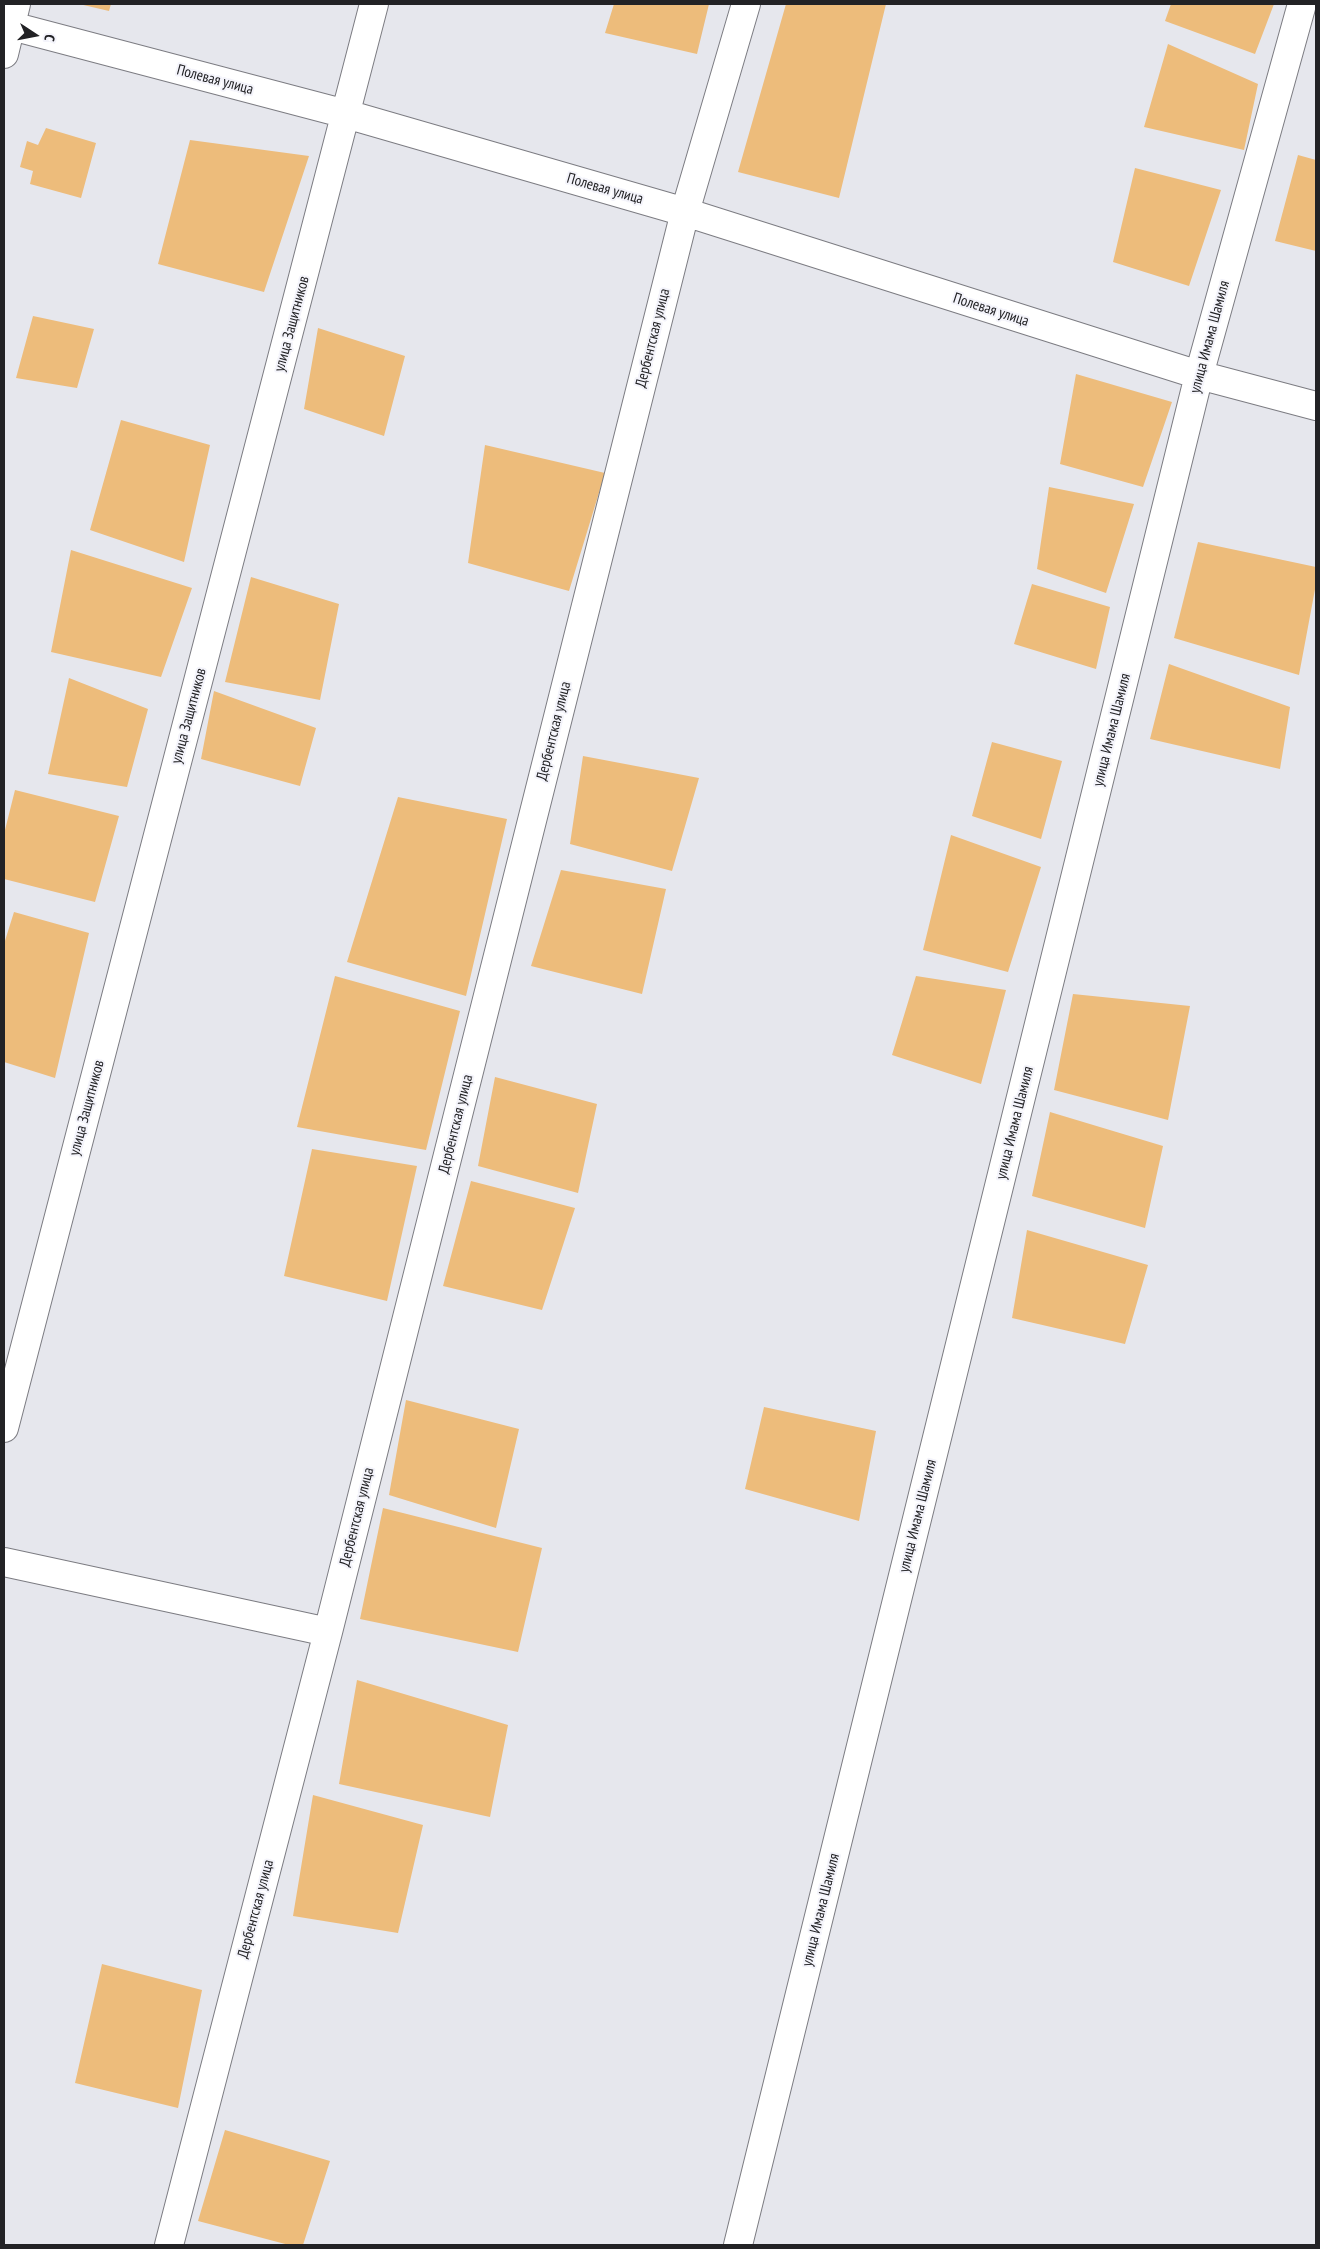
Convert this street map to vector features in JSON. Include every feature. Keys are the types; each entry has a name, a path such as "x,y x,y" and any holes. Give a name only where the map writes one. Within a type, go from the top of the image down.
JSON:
{"street":[{"name":"улица Защитников","path":"4,1428 374,4"},
{"name":"Дербентская улица","path":"169,2245 328,1632 685,212 746,4"},
{"name":"улица Имама Шамиля","path":"738,2245 1199,376 1302,4"},
{"name":"Полевая улица","path":"10,18 685,212 1199,376 1316,406"},
{"path":"4,54 10,18"},
{"path":"4,1562 328,1632"}],"building":[{"path":"79,4 111,4 109,11"},
{"path":"614,4 709,4 697,54 605,33"},
{"path":"786,4 886,4 839,198 738,172"},
{"path":"1171,4 1274,4 1255,54 1165,21"},
{"path":"1168,44 1258,84 1244,150 1144,127"},
{"path":"46,128 96,143 81,198 30,184 33,171 20,167 27,141 38,145"},
{"path":"190,140 309,156 264,292 158,264"},
{"path":"1298,155 1316,160 1316,251 1275,241"},
{"path":"1135,168 1221,190 1189,286 1113,262"},
{"path":"33,316 94,329 77,388 16,378"},
{"path":"318,328 405,356 384,436 304,409"},
{"path":"1076,374 1172,402 1143,487 1060,464"},
{"path":"121,420 210,445 184,562 90,530"},
{"path":"485,445 605,473 569,591 468,563"},
{"path":"1049,487 1134,504 1106,593 1037,569"},
{"path":"1198,542 1316,567 1316,584 1299,675 1174,638"},
{"path":"71,550 192,588 161,677 51,652"},
{"path":"251,577 339,604 320,700 225,682"},
{"path":"1032,584 1110,607 1096,669 1014,644"},
{"path":"1169,664 1290,707 1280,769 1150,739"},
{"path":"69,678 148,709 127,787 48,774"},
{"path":"214,691 316,728 300,786 201,759"},
{"path":"992,742 1062,761 1041,839 972,816"},
{"path":"583,756 699,778 672,871 570,844"},
{"path":"15,790 119,816 95,902 4,879 4,834"},
{"path":"398,797 507,819 466,996 347,962"},
{"path":"951,835 1041,867 1008,972 923,950"},
{"path":"561,870 666,889 642,994 531,966"},
{"path":"14,912 89,933 55,1078 4,1062 4,944"},
{"path":"335,976 460,1011 426,1150 297,1127"},
{"path":"916,976 1006,990 981,1084 892,1055"},
{"path":"1073,994 1190,1006 1168,1120 1054,1090"},
{"path":"495,1077 597,1104 578,1193 478,1166"},
{"path":"1050,1112 1163,1146 1145,1228 1032,1196"},
{"path":"312,1149 417,1166 387,1301 284,1276"},
{"path":"471,1181 575,1208 542,1310 443,1286"},
{"path":"1027,1230 1148,1265 1125,1344 1012,1318"},
{"path":"406,1400 519,1429 496,1528 389,1495"},
{"path":"764,1407 876,1431 859,1521 745,1489"},
{"path":"383,1508 542,1548 518,1652 360,1619"},
{"path":"357,1680 508,1725 490,1817 339,1784"},
{"path":"313,1795 423,1825 398,1933 293,1916"},
{"path":"102,1964 202,1990 178,2108 75,2083"},
{"path":"225,2130 330,2161 303,2245 289,2245 198,2221"}]}
